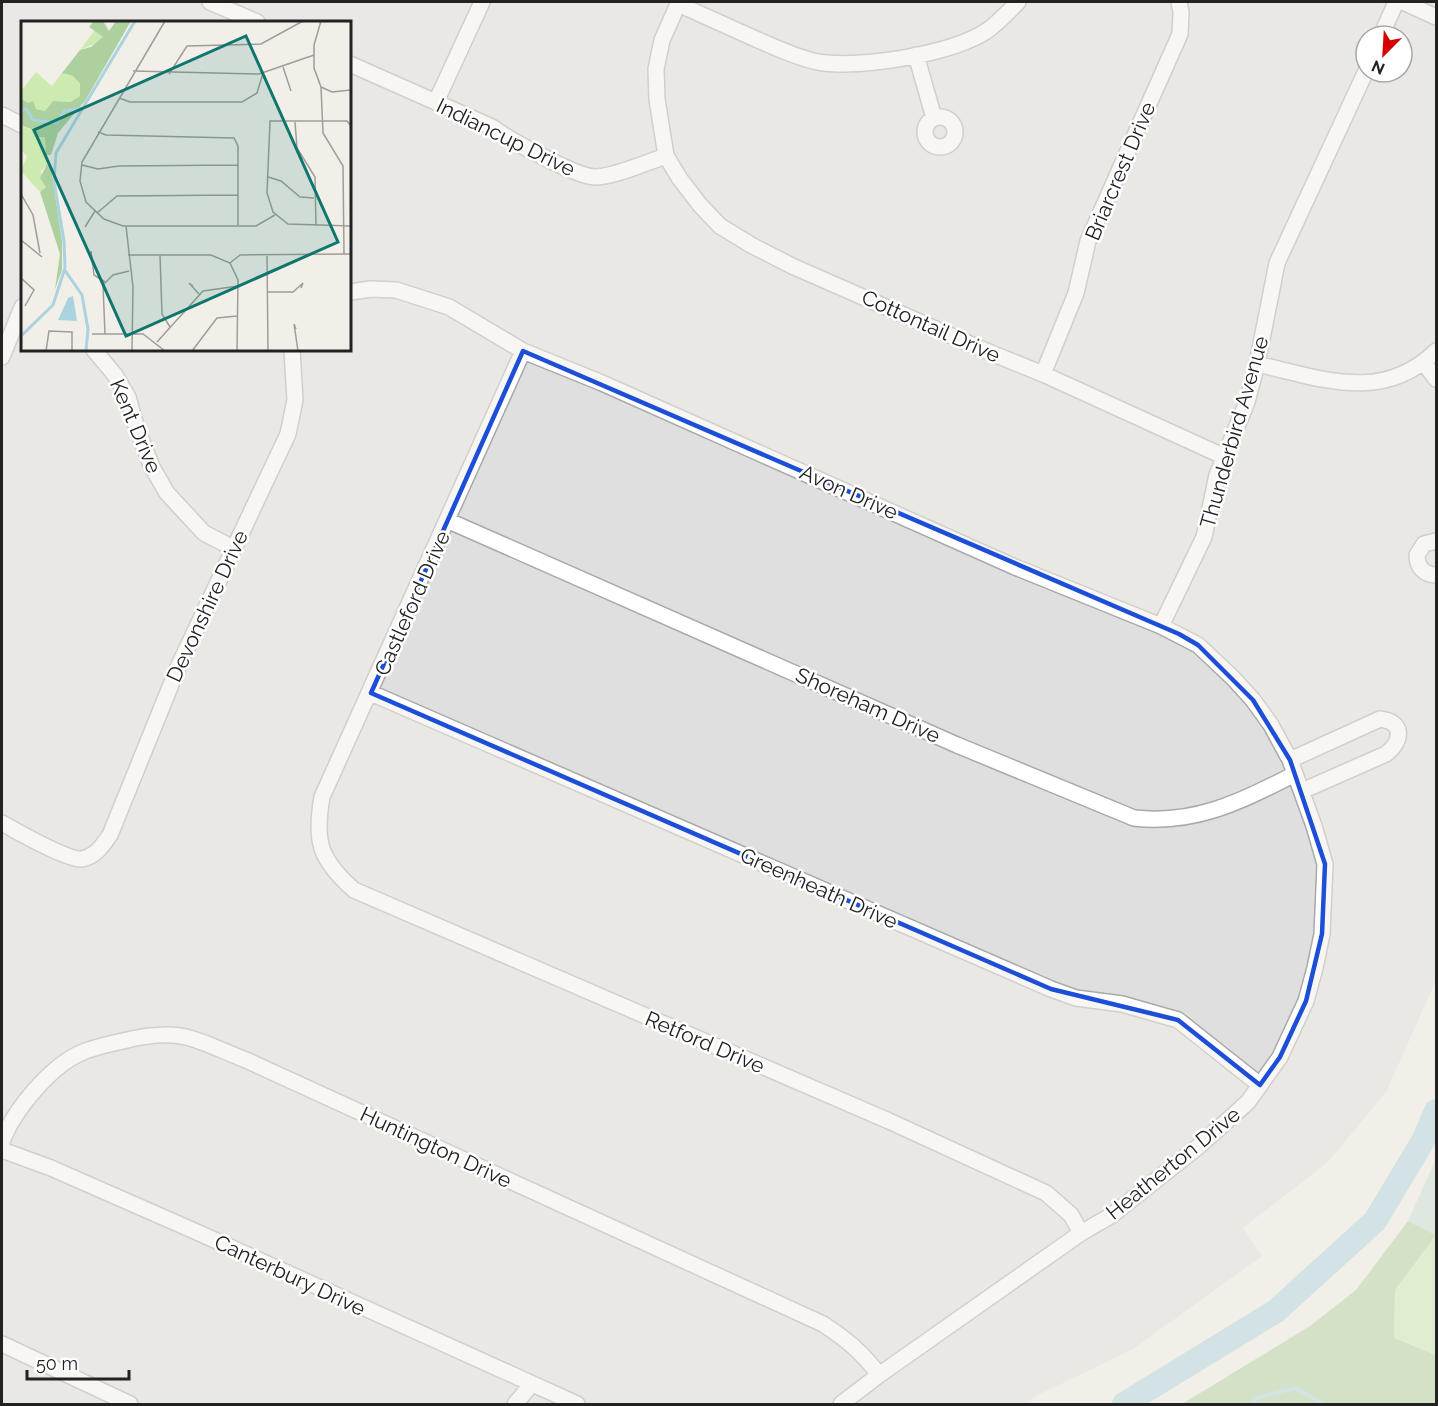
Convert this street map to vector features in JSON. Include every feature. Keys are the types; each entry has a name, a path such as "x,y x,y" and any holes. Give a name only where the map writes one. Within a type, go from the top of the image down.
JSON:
{"street":[{"path":"210,2 255,21"},
{"path":"436,102 482,2"},
{"path":"666,156 657,99 656,69 662,40 679,3 789,53 818,62 850,64 886,61 967,41 987,30 1018,2"},
{"name":"Briarcrest Drive","path":"1042,374 1076,293 1088,241 1114,178 1180,34 1179,2"},
{"path":"1386,24 1396,2"},
{"path":"1403,2 1437,17"},
{"path":"916,55 934,118"},
{"name":"Indiancup Drive","path":"351,64 492,127 517,144 584,175 602,177 666,156"},
{"name":"Thunderbird Avenue","path":"1161,626 1204,537 1217,475 1247,402 1277,263 1360,84"},
{"path":"2,115 21,124"},
{"name":"Cottontail Drive","path":"666,156 700,206 720,226 751,245 1225,457"},
{"name":"Avon Drive","path":"351,292 371,289 396,290 449,307 524,351 602,383 1015,567 1161,626 1198,645 1233,678 1271,725 1292,767"},
{"path":"2,357 21,310"},
{"name":"Kent Drive","path":"95,351 116,375 128,397 136,426 152,467 166,493 204,533 232,548"},
{"name":"Devonshire Drive","path":"2,823 67,856 80,860 92,855 102,847 110,835 178,665 288,434 295,400 292,351"},
{"name":"Castleford Drive","path":"325,857 319,840 318,819 322,797 449,521 524,351"},
{"path":"1257,364 1336,382 1358,384 1407,373 1424,363 1437,351"},
{"path":"1424,363 1437,379"},
{"name":"Shoreham Drive","path":"449,521 957,745 1134,818 1158,821 1197,816 1256,793 1292,767 1380,719 1388,720 1396,727 1399,735 1396,746 1386,754 1302,791"},
{"path":"1437,541 1424,544 1417,555 1420,568 1425,573 1437,575"},
{"name":"Greenheath Drive","path":"371,693 1051,989 1076,998 1122,1004 1178,1020 1260,1085"},
{"name":"Heatherton Drive","path":"841,1404 1080,1233 1112,1215 1199,1146 1248,1102 1280,1057 1306,1001 1316,968 1322,934 1325,864 1292,767"},
{"name":"Retford Drive","path":"325,857 337,875 354,890 878,1117 1046,1193 1071,1215 1080,1233"},
{"name":"Huntington Drive","path":"2,1142 7,1128 30,1096 59,1067 82,1052 139,1037 163,1035 186,1037 246,1060 824,1324 855,1346 879,1375"},
{"name":"Canterbury Drive","path":"2,1150 35,1161 199,1233 577,1404"},
{"path":"2,1344 130,1404"},
{"path":"515,1404 531,1385"}],"highlighted area":[{"path":"523,351 1179,634 1198,645 1253,700 1290,760 1325,864 1322,934 1306,1001 1280,1057 1260,1085 1178,1020 1051,989 371,693"}],"shaded area":[{"path":"2,2 1436,2 1436,975 1434,985 1386,1092 1328,1162 1243,1228 1262,1256 1133,1349 1038,1395 1025,1404 2,1404"}],"green space":[{"path":"1436,1159 1436,1235 1408,1221"},
{"path":"1408,1221 1436,1235 1395,1290 1394,1338 1436,1355 1436,1404 1182,1404 1310,1326 1356,1290"},
{"path":"1436,1235 1436,1355 1394,1338 1395,1290"}],"waterway":[{"path":"1124,1404 1276,1311 1375,1221 1423,1141 1436,1111"},
{"path":"1251,1404 1257,1398 1295,1388 1323,1404"}]}
